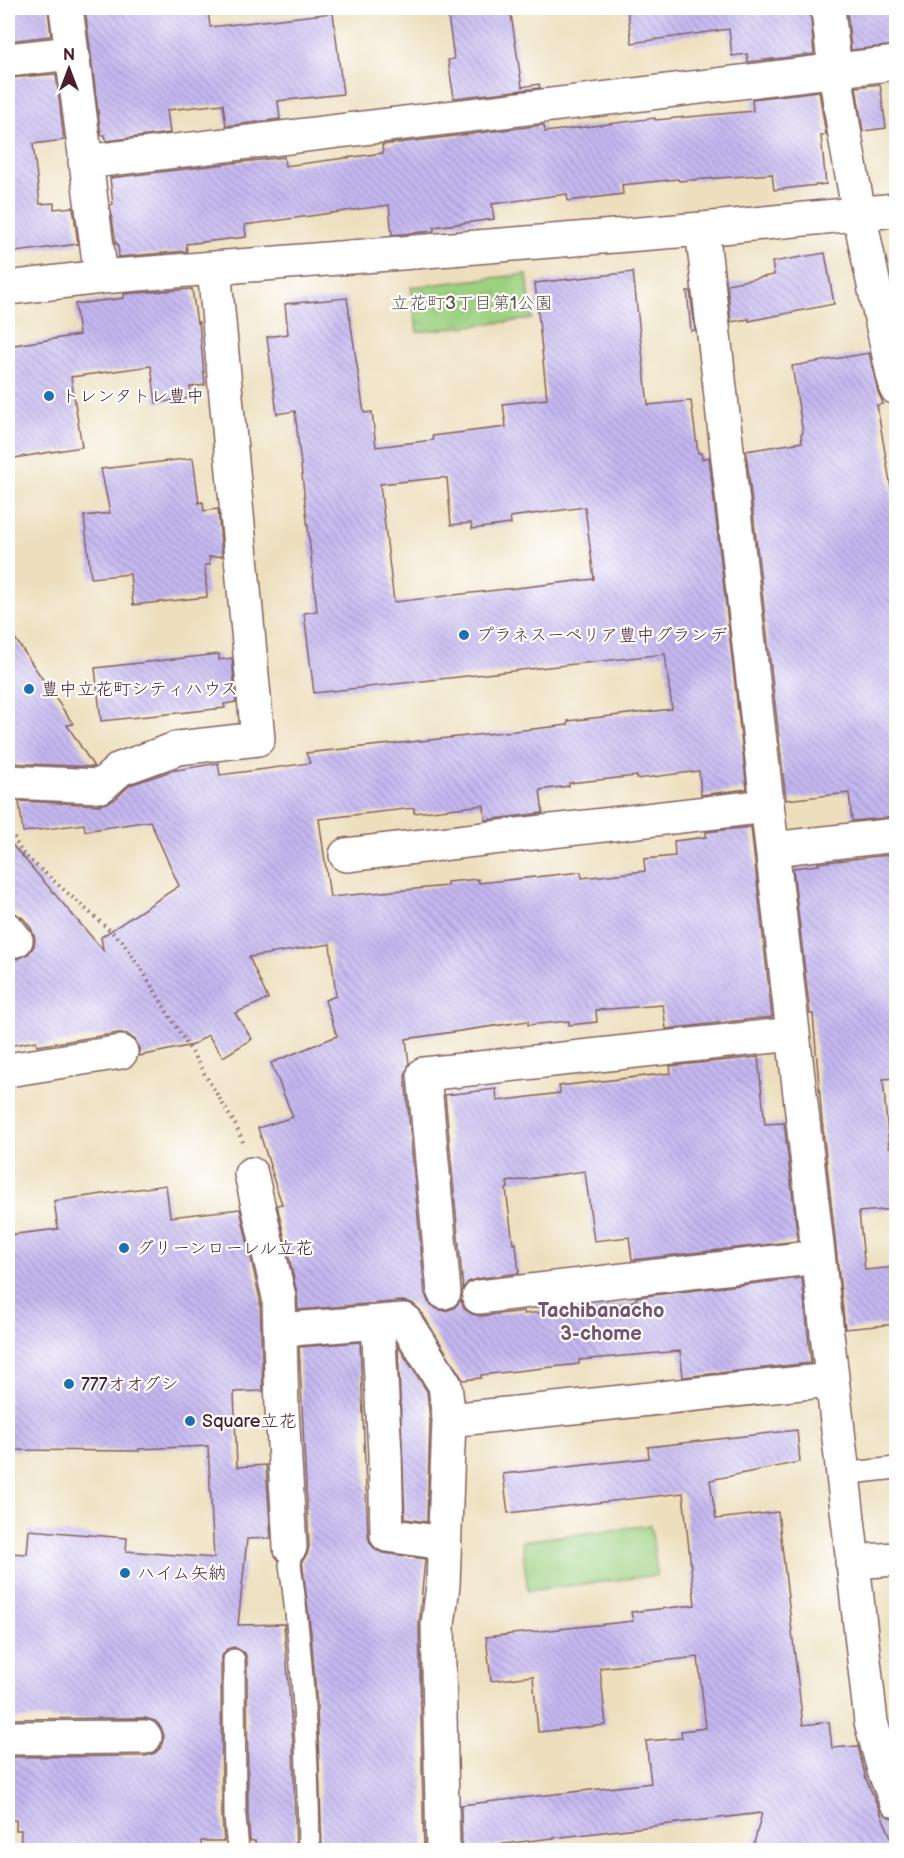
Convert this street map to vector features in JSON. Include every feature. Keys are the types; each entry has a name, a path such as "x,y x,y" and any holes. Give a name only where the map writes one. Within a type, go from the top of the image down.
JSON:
{"street":[{"path":"66,8 101,277"},
{"path":"828,8 834,70 859,214 897,388"},
{"path":"8,60 72,53"},
{"path":"85,162 897,63"},
{"path":"8,288 101,277 702,229 897,210"},
{"path":"702,229 871,1722 884,1770 897,1801"},
{"path":"8,782 101,786 120,769 178,748 258,739 214,268"},
{"path":"346,855 767,806"},
{"path":"772,849 897,835"},
{"path":"8,930 16,940 8,941"},
{"path":"444,1292 424,1074 793,1034"},
{"path":"8,1070 121,1052"},
{"path":"251,1174 279,1297 290,1555"},
{"path":"479,1297 818,1257"},
{"path":"280,1330 404,1320 445,1385 449,1420 443,1585 438,1625 443,1851"},
{"path":"378,1322 387,1535 444,1543"},
{"path":"449,1420 831,1380"},
{"path":"852,1562 897,1559"},
{"path":"8,1738 145,1737"}],"lane":[{"path":"842,1474 897,1468"},
{"path":"290,1555 298,1620 309,1787 309,1851"},
{"path":"234,1660 235,1817 238,1851"}],"path":[{"path":"8,827 22,853 122,941 140,966 236,1126 247,1151 251,1174"}],"green space":[{"name":"立花町3丁目第1公園","path":"527,274 532,319 417,332 411,287"},
{"path":"651,1525 657,1575 528,1591 522,1541"}],"building":[{"path":"8,8 48,8 51,36 8,41"},
{"path":"85,8 208,8 210,27 333,13 343,94 278,101 280,119 226,126 223,104 167,110 170,133 106,141 105,135 101,135"},
{"path":"447,8 510,8 522,87 539,84 540,88 454,98 448,60 454,59"},
{"path":"627,8 810,8 814,54 748,62 747,54 732,56 729,29 632,43"},
{"path":"847,8 897,8 897,45 851,50"},
{"path":"56,74 64,140 33,144 40,204 54,203 54,209 73,207 78,244 8,253 8,78"},
{"path":"880,84 886,128 863,131 856,87"},
{"path":"819,91 826,135 821,136 826,184 774,190 772,174 679,181 678,179 622,185 623,194 568,201 567,194 492,204 494,219 434,227 434,231 392,235 389,205 245,225 246,237 186,244 187,251 119,257 118,244 116,244 110,205 113,204 110,178 284,157 285,166 383,153 382,145 544,125 545,132 655,118 655,120 753,111 752,99"},
{"path":"825,253 834,304 749,321 749,319 731,322 727,284 774,275 772,262"},
{"path":"633,272 648,405 691,401 698,453 701,453 702,459 709,457 747,789 701,795 699,771 637,779 637,776 569,783 569,786 540,790 543,813 485,820 484,805 414,813 414,808 319,819 330,897 447,886 447,882 478,879 479,883 581,872 582,878 645,871 644,859 675,856 674,841 706,837 706,832 751,827 772,1017 666,1029 663,1005 596,1010 597,1022 569,1025 569,1021 528,1025 528,1021 406,1039 409,1064 405,1076 425,1294 429,1303 437,1309 445,1311 454,1308 461,1300 464,1309 481,1316 632,1303 637,1300 636,1297 802,1278 811,1363 683,1377 680,1351 579,1360 579,1364 481,1375 481,1378 463,1380 420,1310 412,1303 402,1301 298,1310 297,1293 277,1205 282,1204 258,1128 293,1117 271,1063 337,1036 325,1000 336,996 330,944 249,957 268,999 235,1013 252,1039 223,1057 208,1035 193,1045 139,1056 139,1048 135,1040 127,1034 119,1033 37,1046 36,1041 8,1046 8,959 18,959 28,954 34,946 35,938 23,918 8,912 8,840 103,950 101,937 179,886 150,821 85,831 84,824 23,832 19,801 100,805 114,800 130,785 171,771 218,763 220,775 310,763 306,753 568,725 568,721 672,709 665,654 314,693 304,613 317,611 295,411 277,414 267,337 288,334 285,304 347,298 364,413 372,412 376,447 433,440 432,436 506,427 503,404 547,399 535,283","holes":["447,478 451,525 471,523 472,529 511,524 510,517 585,507 594,579 394,602 380,484"]},
{"path":"192,289 197,323 199,322 205,385 190,387 191,398 156,403 151,366 71,377 82,447 8,459 8,346 79,335 75,304 124,298 124,294"},
{"path":"687,291 690,291 695,330 691,331"},
{"path":"869,353 883,404 877,405 893,500 897,500 897,817 852,821 849,793 786,800 746,451 802,442 801,434 803,433 792,366"},
{"path":"193,458 199,503 203,502 204,511 218,509 222,556 209,557 210,565 205,565 207,597 133,605 130,574 91,578 84,516 110,513 101,469"},
{"name":"豊中立花町シティハウス","path":"8,628 73,724 67,725 94,767 8,763"},
{"path":"219,654 219,660 232,658 236,702 224,704 225,708 101,721 95,668"},
{"path":"897,854 897,1078 883,1079 889,1147 897,1147 897,1209 859,1212 865,1270 897,1267 897,1324 845,1329 813,1014 810,1014 793,868"},
{"path":"758,1057 765,1124 784,1123 798,1241 632,1260 629,1237 594,1241 585,1171 507,1182 513,1244 516,1243 519,1273 476,1279 468,1282 463,1289 445,1095 496,1089 497,1101 560,1093 559,1086 671,1073 670,1066"},
{"path":"166,1185 170,1217 240,1209 260,1299 263,1391 234,1392 237,1467 266,1465 271,1538 247,1539 238,1625 284,1624 293,1743 296,1851 256,1851 255,1841 250,1841 247,1660 245,1653 234,1647 227,1649 221,1660 224,1841 201,1841 201,1850 20,1851 21,1830 16,1830 16,1820 8,1820 8,1757 146,1756 155,1753 161,1747 164,1736 161,1727 155,1721 145,1718 8,1719 8,1553 27,1554 29,1530 127,1538 126,1551 214,1558 208,1446 139,1449 139,1451 8,1450 8,1235 58,1229 54,1201"},
{"path":"360,1342 370,1543 376,1550 384,1553 425,1559 419,1625 424,1851 322,1851 317,1706 302,1561 307,1555 309,1546 299,1347"},
{"path":"398,1346 427,1391 430,1421 427,1522 405,1519"},
{"path":"797,1430 800,1462 710,1480 716,1519 778,1512 803,1725 829,1722 832,1748 858,1746 866,1779 897,1851 752,1851 762,1813 462,1849 461,1805 651,1783 646,1741 682,1738 681,1731 706,1728 698,1657 600,1668 606,1725 538,1732 533,1676 491,1681 486,1637 633,1621 631,1612 695,1605 683,1493 508,1513 503,1474 649,1458 648,1447"}],"place":[{"name":"トレンタトレ豊中","path":"49,396"},
{"name":"プラネスーペリア豊中グランデ","path":"464,635"},
{"name":"豊中立花町シティハウス","path":"29,689"},
{"name":"グリーンローレル立花","path":"124,1248"},
{"name":"777オオグシ","path":"69,1384"},
{"name":"Square立花","path":"190,1421"},
{"name":"ハイム矢納","path":"125,1573"}],"district":[{"name":"Tachibanacho 3-chome","path":"601,1322"}]}
